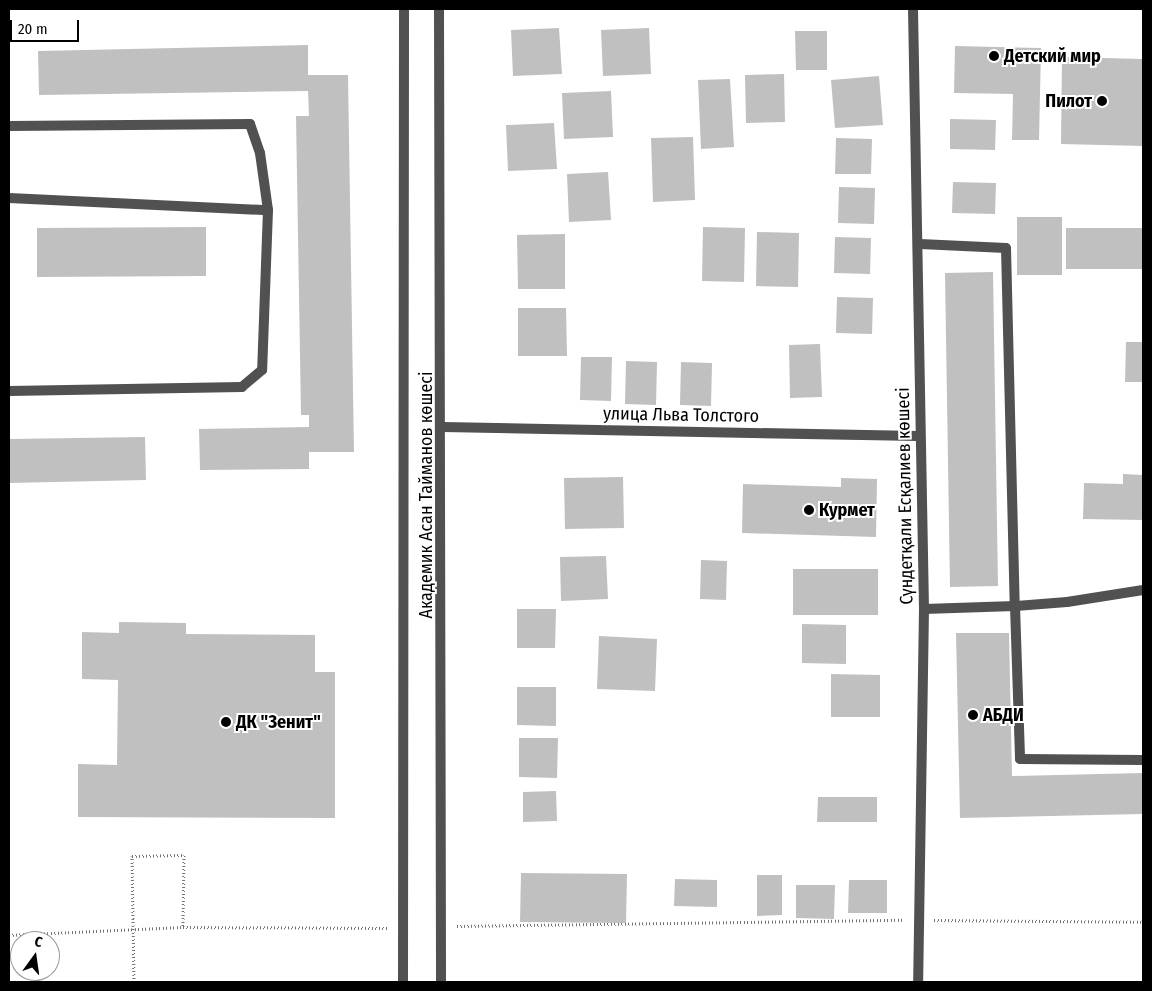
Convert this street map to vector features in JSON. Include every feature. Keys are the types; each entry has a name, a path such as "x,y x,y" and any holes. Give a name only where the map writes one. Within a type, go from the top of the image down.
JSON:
{"street":[{"name":"Академик Асан Тайманов көшесі","path":"403,982 404,9"},
{"name":"Академик Асан Тайманов көшесі","path":"439,9 443,427 441,982"},
{"name":"Сүндетқали Есқалиев көшесі","path":"912,9 920,244 918,436 924,609 918,982"},
{"path":"9,126 250,124 260,153 268,210 262,370 242,387 9,391"},
{"path":"9,198 268,210"},
{"path":"920,244 1006,248 1020,759 1143,760"},
{"name":"улица Льва Толстого","path":"443,427 918,436"},
{"path":"924,609 1067,602 1143,590"}],"path":[{"path":"134,982 132,856 181,852 185,857 182,927"},
{"path":"441,926 919,920 1143,922"},
{"path":"9,935 182,927 402,928"}],"building":[{"path":"559,28 562,74 513,76 511,30"},
{"path":"649,28 651,74 603,76 601,30"},
{"path":"795,31 827,31 827,70 796,70"},
{"path":"308,45 308,75 348,75 354,452 309,452 309,469 200,470 199,429 309,427 309,415 301,415 296,116 309,116 308,91 39,95 38,51"},
{"path":"955,46 1041,48 1039,140 1012,140 1013,94 954,93"},
{"name":"Пилот","path":"1062,57 1143,59 1143,146 1061,144"},
{"path":"784,74 785,122 746,123 745,75"},
{"path":"879,76 883,125 835,128 831,80"},
{"path":"730,79 734,147 701,149 698,80"},
{"path":"611,91 613,137 564,139 562,93"},
{"path":"950,119 996,120 995,150 950,149"},
{"path":"554,123 557,169 508,171 506,125"},
{"path":"693,137 695,200 653,202 651,138"},
{"path":"836,138 872,139 871,174 835,174"},
{"path":"608,172 611,220 569,222 567,174"},
{"path":"953,182 996,183 995,214 952,213"},
{"path":"839,187 875,188 874,224 838,223"},
{"path":"1017,217 1062,217 1062,275 1017,275"},
{"path":"206,227 206,276 37,277 37,228"},
{"path":"703,227 745,228 744,282 702,281"},
{"path":"1066,228 1143,228 1143,269 1066,269"},
{"path":"757,232 799,233 798,287 756,286"},
{"path":"565,234 565,289 518,289 517,235"},
{"path":"835,237 871,238 870,274 834,273"},
{"path":"993,272 998,586 950,587 945,273"},
{"path":"837,297 873,298 872,334 836,333"},
{"path":"518,308 566,308 567,356 518,356"},
{"path":"1126,342 1143,342 1143,382 1125,382"},
{"path":"820,344 822,397 790,398 789,345"},
{"path":"581,357 612,357 611,401 580,400"},
{"path":"626,361 657,362 656,405 625,404"},
{"path":"681,362 712,363 711,406 680,405"},
{"path":"145,437 146,480 9,483 9,439"},
{"path":"1123,474 1143,475 1143,520 1083,519 1084,483 1123,484"},
{"path":"623,477 624,528 565,529 564,478"},
{"name":"Курмет","path":"841,478 877,479 876,537 742,533 743,484 841,487"},
{"path":"606,556 608,599 561,601 560,557"},
{"path":"701,560 727,561 726,600 700,599"},
{"path":"793,569 878,569 878,615 793,615"},
{"path":"517,609 556,609 555,648 517,648"},
{"name":"ДК \"Зенит\"","path":"119,622 186,623 186,634 315,635 315,672 335,672 335,818 78,817 78,764 117,765 118,680 82,679 82,632 119,633"},
{"path":"802,624 846,625 846,664 802,663"},
{"path":"956,633 1009,633 1012,776 1143,773 1143,814 960,818"},
{"path":"599,636 657,639 655,691 597,689"},
{"path":"831,674 880,675 880,717 831,717"},
{"path":"517,687 556,687 556,726 517,725"},
{"path":"519,738 558,738 557,778 519,777"},
{"path":"556,791 557,821 523,822 523,792"},
{"path":"818,797 877,797 877,822 817,822"},
{"path":"521,873 627,874 626,923 520,922"},
{"path":"757,875 782,875 782,915 757,916"},
{"path":"675,879 717,880 717,907 674,906"},
{"path":"849,880 887,880 887,913 848,913"},
{"path":"796,885 835,885 834,919 796,918"}],"place":[{"name":"Детский мир","path":"994,56"},
{"name":"Пилот","path":"1102,101"},
{"name":"Курмет","path":"809,510"},
{"name":"АБДИ","path":"973,715"},
{"name":"ДК \"Зенит\"","path":"226,722"}]}
